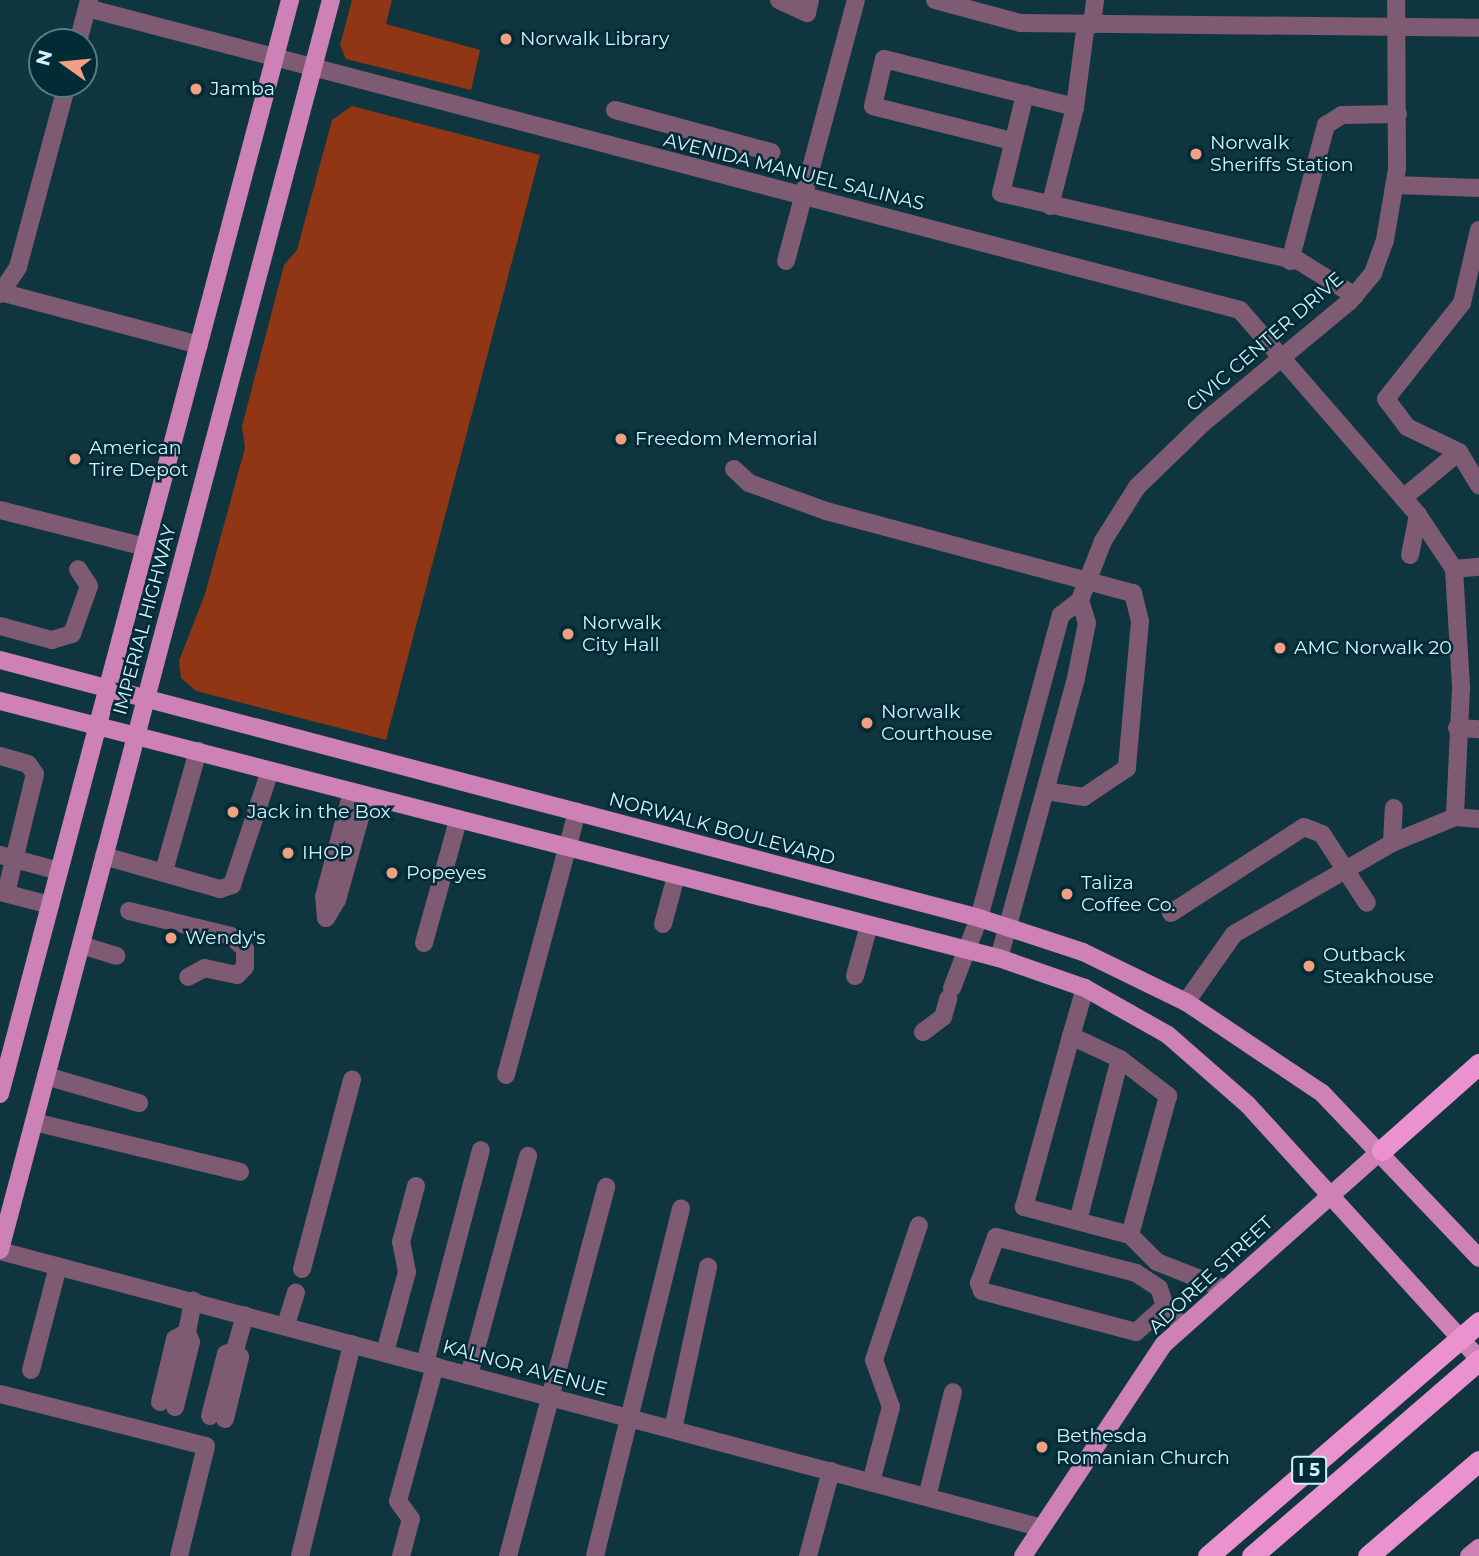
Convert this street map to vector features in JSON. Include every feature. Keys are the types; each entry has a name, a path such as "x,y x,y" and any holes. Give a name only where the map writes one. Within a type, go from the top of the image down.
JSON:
{"highway":[{"path":"1382,1150 1479,1064"},
{"name":"I 5","path":"1208,1556 1479,1322"},
{"path":"1252,1556 1479,1359"},
{"path":"1368,1556 1479,1461"}],"main road":[{"name":"IMPERIAL HIGHWAY","path":"0,1094 290,0"},
{"name":"IMPERIAL HIGHWAY","path":"0,1251 331,0"},
{"name":"NORWALK BOULEVARD","path":"0,660 107,691 577,811 1009,926 1083,952 1186,1002 1322,1093 1382,1150 1479,1258"},
{"path":"0,701 999,958 1085,988 1168,1035 1248,1105 1332,1194 1479,1359"},
{"name":"ADOREE STREET","path":"1023,1556 1039,1527 1182,1325 1382,1150"},
{"path":"1469,1556 1479,1548"}],"street":[{"path":"779,0 807,13 810,0"},
{"path":"786,261 806,197 856,0"},
{"path":"935,0 1020,23 1479,28"},
{"path":"1050,206 1075,107 1095,0"},
{"name":"CIVIC CENTER DRIVE","path":"999,958 1046,791 1087,623 1080,600 1086,579 1138,487 1203,423 1355,296 1385,240 1395,185 1398,114 1396,0"},
{"name":"AVENIDA MANUEL SALINAS","path":"88,4 274,59 1234,307 1284,358 1404,498 1454,569"},
{"path":"82,28 88,4"},
{"path":"1012,141 873,106 884,59 1075,107"},
{"path":"1025,94 1001,193 1290,261 1355,296"},
{"path":"63,98 18,267 1,293 198,345"},
{"path":"615,110 771,152"},
{"path":"1290,261 1326,125 1342,115 1398,114"},
{"path":"1395,185 1479,188"},
{"path":"1479,230 1462,303 1385,399 1407,427 1459,452 1479,485"},
{"path":"1404,498 1459,452"},
{"path":"734,469 749,483 826,511 1122,587 1138,606 1126,768 1084,797 1046,791"},
{"path":"0,510 145,547"},
{"path":"1410,555 1418,515"},
{"path":"1455,817 1457,728 1461,688 1454,569 1479,567"},
{"path":"0,626 52,640 72,634 89,586 78,569"},
{"name":"CIVIC CENTER DRIVE","path":"923,1032 943,1017 965,950 979,918 1061,615 1080,600"},
{"path":"1457,728 1479,729"},
{"path":"164,871 198,751"},
{"path":"0,756 28,764 35,774 7,857 3,892 50,905"},
{"path":"104,856 220,889 232,885 270,771"},
{"path":"359,794 337,900 326,918 324,897 359,794"},
{"path":"1392,843 1394,808"},
{"path":"506,1075 577,811"},
{"path":"1186,1002 1234,934 1392,843 1455,817 1479,819"},
{"path":"424,943 458,820"},
{"path":"1171,913 1297,828 1322,834 1348,868 1367,903"},
{"path":"7,857 59,871"},
{"path":"663,924 676,876"},
{"path":"129,911 231,936 245,949 245,967 237,975 205,968 188,976"},
{"path":"855,976 869,925"},
{"path":"81,945 116,956"},
{"path":"1085,988 1024,1207 1130,1235 1157,1262 1223,1288"},
{"path":"1071,1036 1120,1059 1168,1096 1130,1235"},
{"path":"1078,1221 1120,1059"},
{"path":"46,1076 139,1103"},
{"path":"302,1269 352,1080"},
{"path":"34,1122 240,1172"},
{"path":"401,1556 411,1519 398,1501 481,1150"},
{"path":"469,1375 528,1156"},
{"path":"384,1353 407,1272 401,1242 416,1186"},
{"path":"508,1556 606,1187"},
{"path":"595,1556 681,1208"},
{"path":"871,1482 891,1407 874,1360 919,1225"},
{"path":"1165,1306 1136,1332 982,1291 979,1283 996,1237 1136,1273 1158,1289 1165,1306 1182,1325"},
{"name":"KALNOR AVENUE","path":"0,1251 1039,1527"},
{"path":"31,1370 58,1266"},
{"path":"673,1429 708,1267"},
{"path":"286,1325 296,1293"},
{"path":"167,1404 175,1339 187,1332 193,1301"},
{"path":"217,1418 226,1354 235,1350 245,1315"},
{"path":"300,1556 352,1344"},
{"path":"927,1497 953,1392"},
{"path":"0,1394 206,1446 179,1556"},
{"path":"808,1556 831,1471"}],"shaded area":[{"path":"352,0 392,0 386,24 480,50 471,90 346,59 340,45"},
{"path":"352,106 540,155 386,740 196,691 181,678 179,661 205,594 245,448 242,426 284,265 297,250 332,120"}],"place":[{"name":"Norwalk Library","path":"506,39"},
{"name":"Jamba","path":"196,89"},
{"name":"Norwalk Sheriffs Station","path":"1196,154"},
{"name":"Freedom Memorial","path":"621,439"},
{"name":"American Tire Depot","path":"75,459"},
{"name":"Norwalk City Hall","path":"568,634"},
{"name":"AMC Norwalk 20","path":"1280,648"},
{"name":"Norwalk Courthouse","path":"867,723"},
{"name":"Jack in the Box","path":"233,812"},
{"name":"IHOP","path":"288,853"},
{"name":"Popeyes","path":"392,873"},
{"name":"Taliza Coffee Co.","path":"1067,894"},
{"name":"Wendy's","path":"171,938"},
{"name":"Outback Steakhouse","path":"1309,966"},
{"name":"Bethesda Romanian Church","path":"1042,1447"}]}
